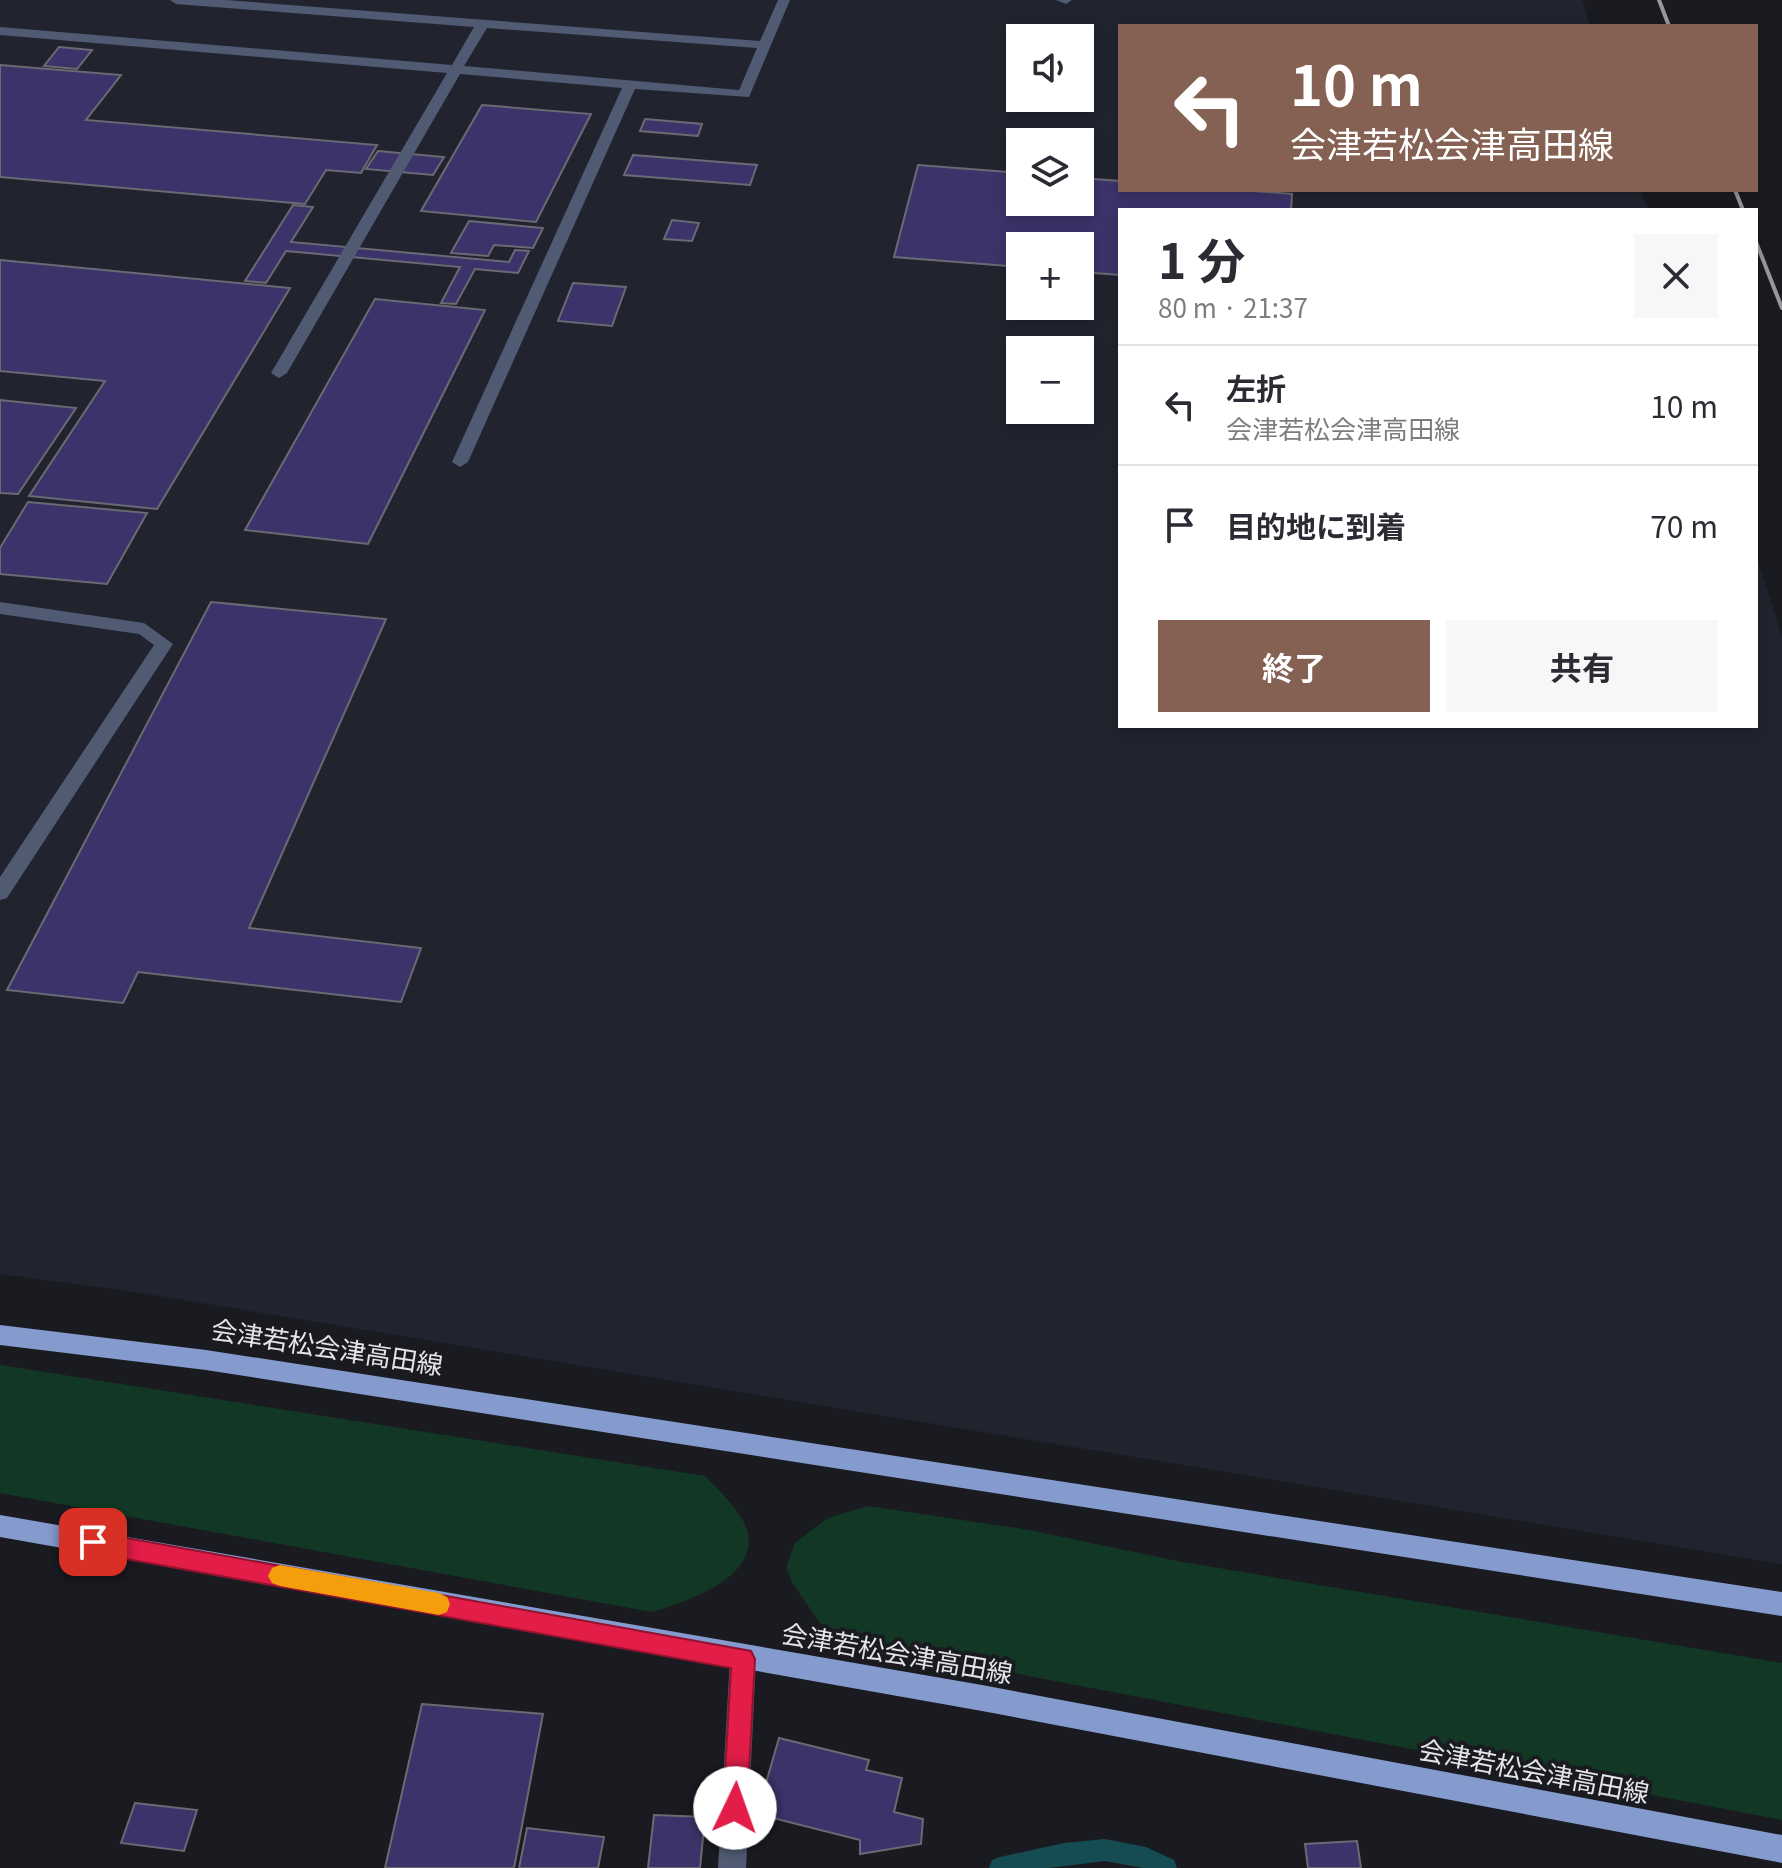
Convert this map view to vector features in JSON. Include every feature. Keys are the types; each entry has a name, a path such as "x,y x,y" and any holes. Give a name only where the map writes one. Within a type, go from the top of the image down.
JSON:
{"main road":[{"name":"会津若松会津高田線","path":"0,1335 206,1360 1782,1604"},
{"name":"会津若松会津高田線","path":"0,1526 743,1659 982,1698 1782,1849"}],"street":[{"path":"176,0 765,45"},
{"path":"0,31 744,94 784,0"},
{"path":"279,373 483,23"},
{"path":"460,462 630,85"},
{"path":"0,608 144,629 164,644 0,893"},
{"path":"732,1868 743,1659"}],"shaded area":[{"path":"0,0 1582,0 1589,24 1118,24 1118,192 1642,192 1647,208 1118,208 1118,728 1758,728 1758,560 1782,637 1782,1564 135,1292 0,1274"}],"green space":[{"path":"0,1365 705,1476 742,1519 749,1538 746,1555 737,1570 722,1582 686,1601 652,1612 0,1493"},
{"path":"868,1506 1029,1530 1177,1561 1782,1663 1782,1820 993,1669 859,1649 831,1639 793,1584 786,1568 795,1543 828,1518"}],"building":[{"path":"59,47 92,50 77,69 44,66"},
{"path":"0,65 121,75 86,120 377,145 361,173 326,170 305,204 0,177"},
{"path":"482,105 591,114 536,222 421,211"},
{"path":"645,119 702,124 698,136 640,131"},
{"path":"378,151 444,157 433,175 366,169"},
{"path":"633,155 757,165 750,185 624,175"},
{"path":"918,165 1006,172 1006,216 1094,216 1094,179 1118,181 1118,192 1292,194 1291,208 1118,208 1118,275 1094,273 1094,232 1006,232 1006,266 894,257"},
{"path":"293,205 313,207 291,242 509,262 515,250 529,251 518,273 475,269 456,304 441,303 460,267 286,251 266,283 245,281"},
{"path":"672,220 699,223 692,241 664,239"},
{"path":"469,221 543,228 533,248 494,245 488,256 451,253"},
{"path":"0,260 290,288 157,509 29,496 105,381 0,371"},
{"path":"573,283 626,287 612,326 558,321"},
{"path":"375,299 485,310 368,544 245,530"},
{"path":"0,400 76,408 18,494 0,493"},
{"path":"28,502 147,513 107,584 0,574 0,548"},
{"path":"211,602 386,619 249,928 421,948 401,1002 138,972 123,1003 7,990"},
{"path":"422,1704 543,1714 514,1868 385,1868"},
{"path":"779,1738 869,1760 866,1770 902,1778 894,1812 923,1819 921,1844 860,1854 860,1840 757,1814"},
{"path":"135,1803 197,1810 184,1851 121,1843"},
{"path":"654,1815 705,1817 700,1868 648,1868"},
{"path":"527,1828 604,1837 598,1868 519,1868"},
{"path":"1357,1841 1361,1868 1308,1868 1305,1844"}],"waterway":[{"path":"1000,1868 1064,1854 1105,1850 1146,1858 1166,1868"}],"railway":[{"path":"1659,0 1668,24"},
{"path":"1736,192 1742,208"},
{"path":"1758,247 1782,308"}],"slow traffic":[{"path":"280,1576 439,1604"}],"route":[{"path":"93,1542 743,1659 735,1808"}]}
